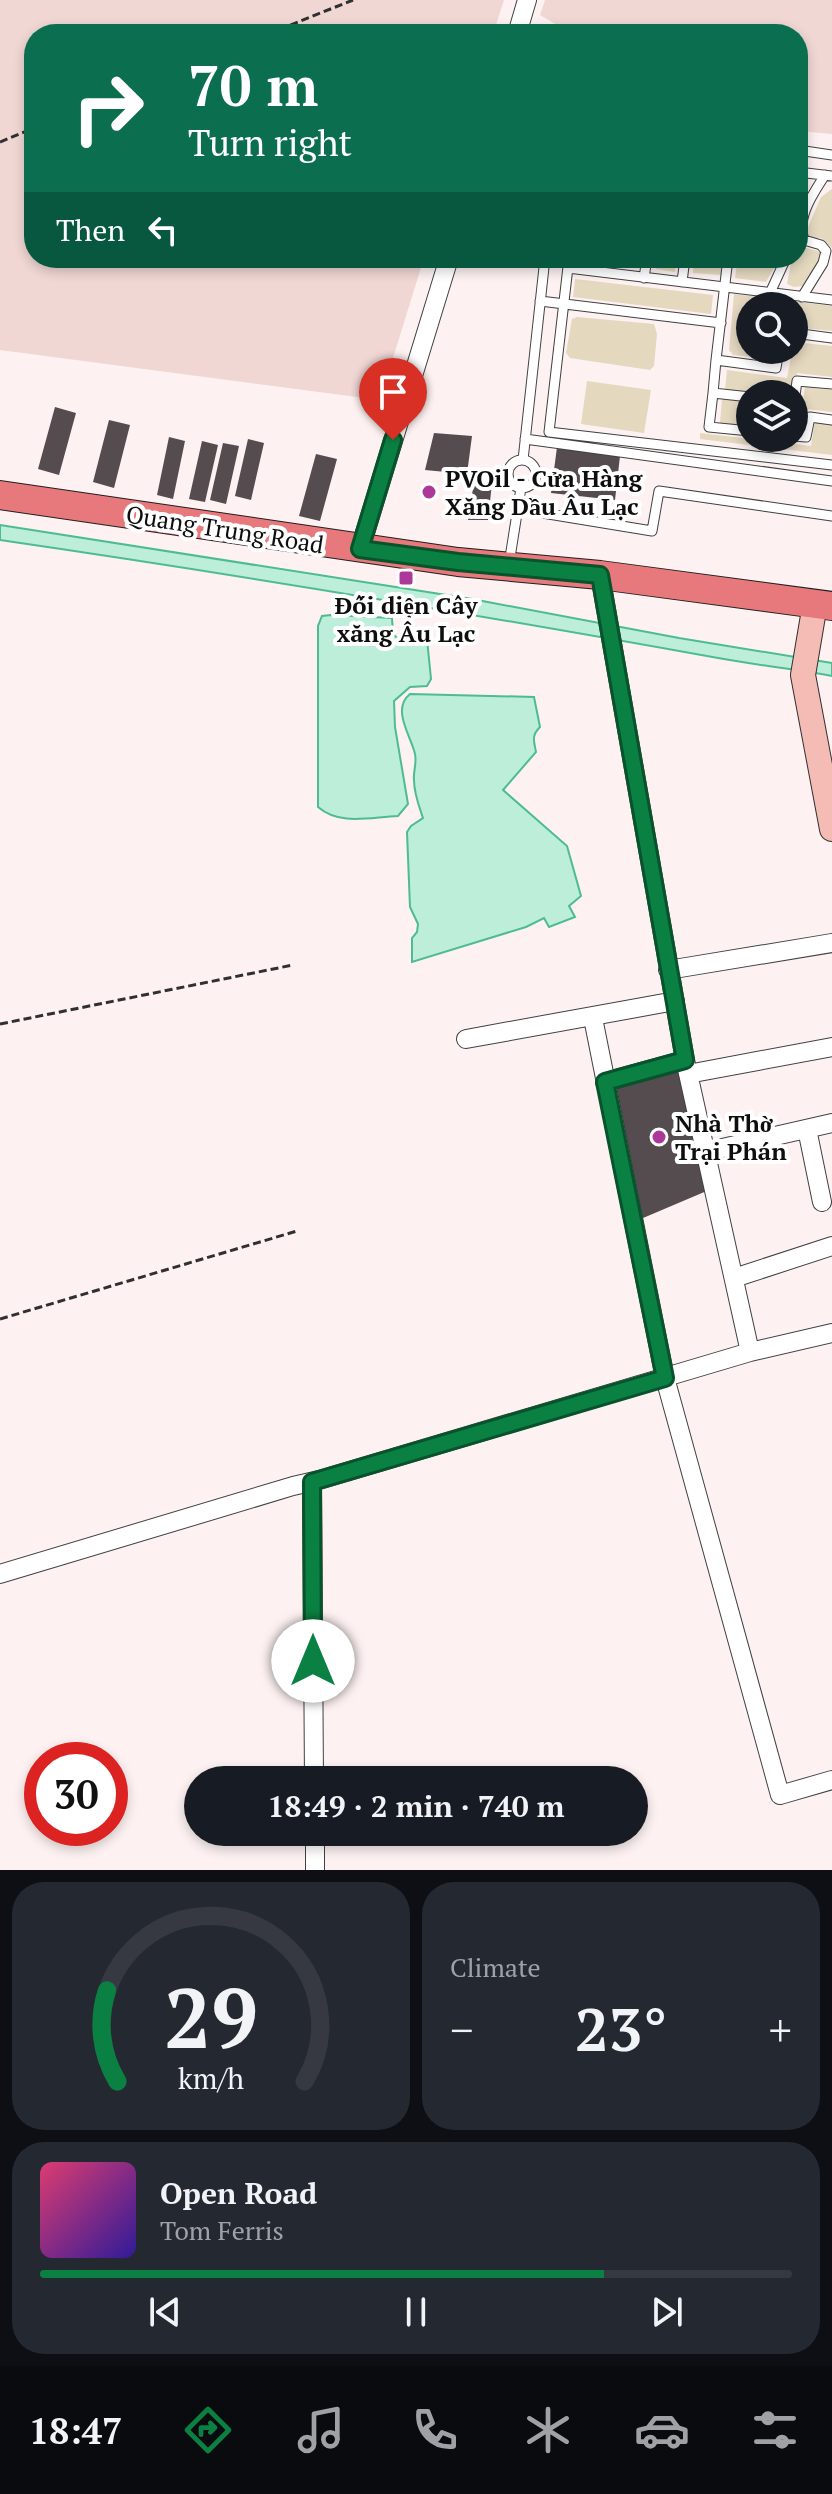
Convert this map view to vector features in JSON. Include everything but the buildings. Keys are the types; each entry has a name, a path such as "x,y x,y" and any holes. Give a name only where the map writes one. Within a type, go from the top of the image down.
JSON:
{"main road":[{"name":"Quang Trung Road","path":"0,495 360,549 600,575 824,605"},
{"path":"824,605 805,664 832,829"}],"street":[{"path":"520,24 527,0"},
{"path":"360,549 446,268"},
{"path":"600,575 686,1067 750,1352"},
{"path":"668,970 832,943"},
{"path":"466,1039 675,1001"},
{"path":"593,1018 665,1378 780,1795 832,1780"},
{"path":"605,1082 686,1067 832,1047"},
{"path":"705,1152 832,1123"},
{"path":"807,1129 822,1202"},
{"path":"734,1278 832,1246"},
{"path":"0,1574 750,1352 832,1333"},
{"path":"314,1766 315,1481"},
{"path":"315,1846 315,1870"}],"lane":[{"path":"808,151 832,155"},
{"path":"808,173 828,176 808,205"},
{"path":"805,292 823,263 826,251 821,245 808,241"},
{"path":"523,460 544,268"},
{"path":"568,268 549,432 832,465"},
{"path":"594,268 644,278 762,292"},
{"path":"644,278 646,268"},
{"path":"682,282 684,268"},
{"path":"727,268 709,427 736,430"},
{"path":"770,292 781,268"},
{"path":"808,298 832,300"},
{"path":"540,301 721,323"},
{"path":"808,335 832,338"},
{"path":"535,354 557,357"},
{"path":"716,360 736,363"},
{"path":"746,364 776,368 777,364"},
{"path":"808,382 832,384"},
{"path":"713,393 736,395"},
{"path":"808,427 810,417 832,420"},
{"path":"525,439 832,481"},
{"path":"523,460 532,464 536,475 531,485 521,488 511,484 508,474 512,464 523,460"},
{"path":"508,567 521,488"},
{"path":"518,509 652,531 659,491 832,516"}],"path":[{"path":"293,24 353,0"},
{"path":"0,142 24,132"},
{"path":"0,1024 293,965"},
{"path":"0,1319 297,1231"}],"shaded area":[{"path":"0,0 504,0 496,24 24,24 24,268 421,268 380,400 0,350"},
{"path":"545,0 832,0 832,134 808,132 808,24 555,24 540,15"},
{"path":"832,189 832,248 821,238 808,236 808,227 821,197"},
{"path":"808,248 821,252 822,258 802,286 787,284 790,268 808,268"},
{"path":"656,268 676,268 675,272"},
{"path":"693,268 721,268 721,275 693,273"},
{"path":"736,268 774,268 766,282 735,278"},
{"path":"575,279 713,295 711,314 573,297"},
{"path":"734,294 736,355 729,350"},
{"path":"808,303 832,306 832,331 808,328"},
{"path":"572,319 654,324 657,334 654,366 650,370 570,358 566,353"},
{"path":"808,343 832,346 832,377 797,373 796,380 736,380 736,391 725,390 727,370 787,378 790,364 808,364"},
{"path":"587,381 651,390 644,433 581,424"},
{"path":"808,387 832,390 832,412 808,409"},
{"path":"722,399 736,400 736,425 720,423"},
{"path":"815,420 832,422 832,455 807,452 808,446 811,446"},
{"path":"700,433 736,437 736,443 700,439"},
{"path":"0,525 472,599 832,663 832,676 359,596 0,540"},
{"path":"322,616 392,618 393,633 400,642 412,644 427,639 431,679 427,686 410,687 394,701 395,727 408,804 398,816 366,819 336,817 318,807 318,626"},
{"path":"410,694 534,697 540,727 534,736 536,752 503,790 567,846 581,896 569,906 575,917 549,927 544,918 526,927 412,962 412,938 418,924 410,907 407,832 423,818 415,790 415,754 402,715 402,707"}],"place":[{"name":"PVOil - Cửa Hàng Xăng Dầu Âu Lạc","path":"429,492"},
{"name":"Đối diện Cây xăng Âu Lạc","path":"406,578"},
{"name":"Nhà Thờ Trại Phán","path":"659,1137"}],"route":[{"path":"313,1661 312,1482 665,1378 605,1082 685,1060 600,575 360,549 393,440"}]}
